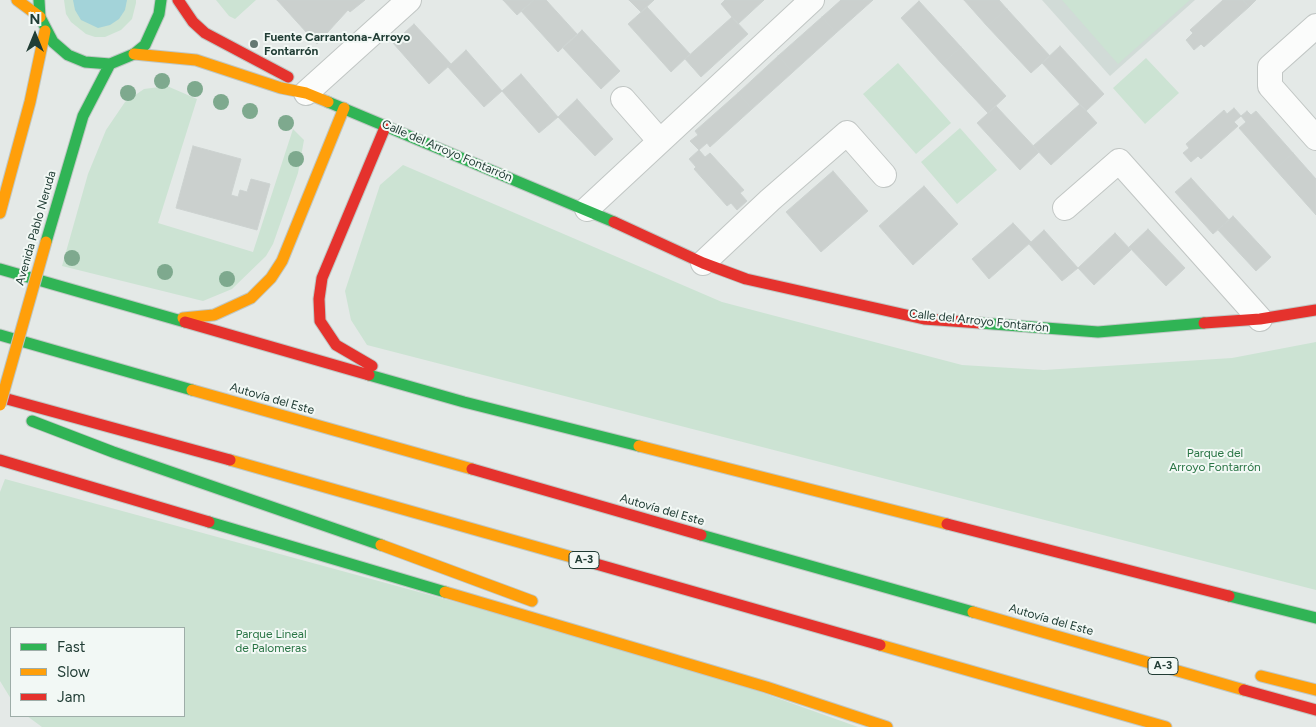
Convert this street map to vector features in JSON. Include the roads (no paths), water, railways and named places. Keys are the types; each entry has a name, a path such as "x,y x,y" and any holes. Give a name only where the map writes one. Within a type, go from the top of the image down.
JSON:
{"main road":[{"path":"16,0 40,16"},
{"path":"40,0 40,16 45,31 53,42 68,55 85,62 110,64 134,54 145,45 153,31 159,14 160,0"},
{"name":"Calle del Arroyo Fontarrón","path":"178,0 193,22 205,33 286,75 306,93"},
{"path":"0,213 30,102 45,31"},
{"name":"Calle del Arroyo Fontarrón","path":"134,54 196,60 280,88 306,93 587,209 703,263 746,279 924,318 1098,332 1260,319 1316,310"},
{"name":"Avenida Pablo Neruda","path":"7,410 46,242 83,116 110,64"},
{"path":"170,320 214,316 251,298 271,278 282,261 344,108"},
{"path":"386,125 322,278 319,299 320,321 336,345 367,364 464,402"},
{"path":"0,269 170,320 464,402 1316,618"},
{"name":"Autovía del Este","path":"0,335 1316,710"},
{"name":"A-3","path":"0,398 116,426 1166,727"},
{"path":"7,410 113,452 420,559 542,604"},
{"path":"0,460 766,687 887,727"},
{"path":"1010,623 1163,654"},
{"path":"598,625 766,687"},
{"path":"1249,673 1316,690"}],"street":[{"path":"306,93 409,0"},
{"path":"587,209 812,0"},
{"path":"1316,26 1270,68 1270,86 1316,138"},
{"path":"623,99 660,140"},
{"path":"703,263 770,200 847,133 884,175"},
{"path":"1065,208 1119,161 1260,319"}],"water":[{"path":"73,0 127,0 125,10 119,19 110,25 98,28 81,20 75,10"}],"place":[{"name":"Fuente Carrantona-Arroyo Fontarrón","path":"254,44"}],"park label":[{"name":"Parque del Arroyo Fontarrón","path":"1215,460"},
{"name":"Parque Lineal de Palomeras","path":"271,641"}]}
